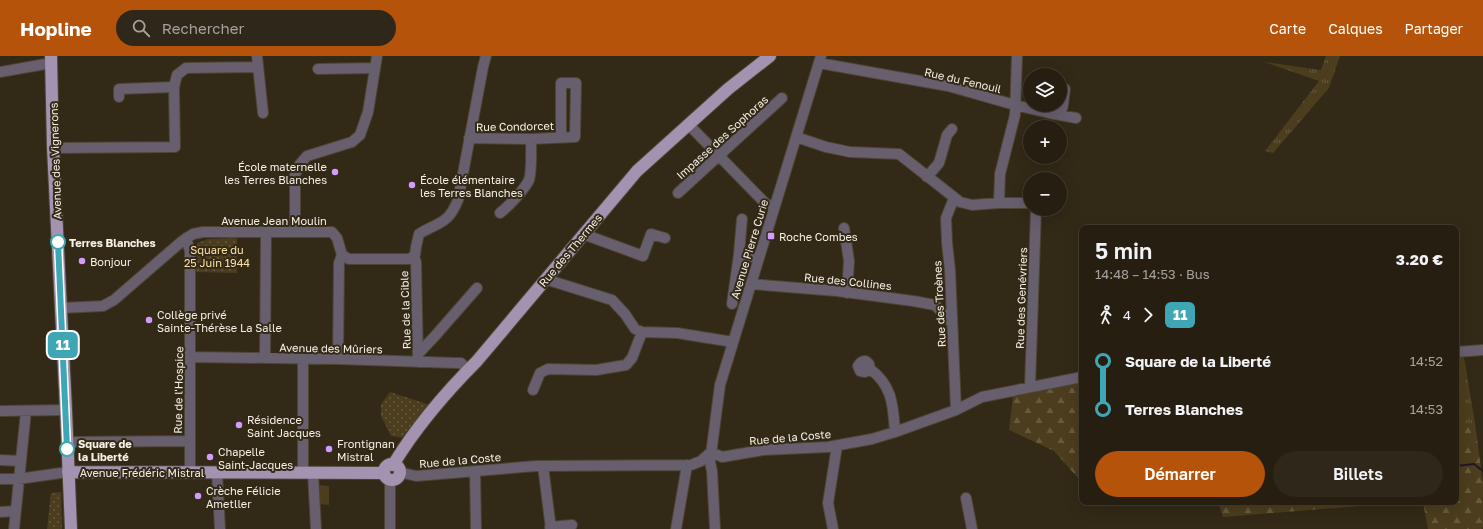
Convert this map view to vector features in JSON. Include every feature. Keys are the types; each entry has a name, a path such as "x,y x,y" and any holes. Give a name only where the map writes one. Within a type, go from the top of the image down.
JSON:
{"main road":[{"name":"Rue des Thermes","path":"392,472 400,453 435,407 481,356 637,171 728,89 770,56"},
{"name":"Avenue des Vignerons","path":"51,60 53,148 71,529"},
{"name":"Avenue Frédéric Mistral","path":"68,472 392,472"}],"street":[{"path":"257,56 262,113"},
{"path":"295,232 295,175 300,164 307,156 352,142 360,135 368,112 377,56"},
{"path":"338,359 339,263 342,255 349,259 414,258 419,234 444,222 455,208 458,200 482,67 486,56"},
{"path":"999,203 1000,174 1016,115 1017,56"},
{"path":"0,72 51,60"},
{"name":"Rue du Fenouil","path":"820,60 948,86 1015,105 1076,118"},
{"name":"Avenue Pierre Curie","path":"715,529 712,471 710,462 720,385 820,60"},
{"path":"53,148 176,147 174,87 177,75 186,68 257,67"},
{"path":"318,69 375,68"},
{"name":"Rue Condorcet","path":"469,138 531,139 575,137 576,83 561,83 561,137"},
{"path":"119,97 119,89 174,87"},
{"name":"Impasse des Sophoras","path":"678,193 782,98"},
{"path":"688,124 765,203 774,208"},
{"path":"927,177 939,163 947,135 952,129"},
{"path":"796,137 826,147 850,152 899,154 960,202 972,205 1023,203"},
{"path":"500,213 510,204 529,180 531,139"},
{"name":"Rue des Troènes","path":"954,198 946,218 950,270 956,410"},
{"name":"Rue des Genévriers","path":"1030,387 1036,216"},
{"path":"732,304 742,219"},
{"path":"844,228 849,261 847,293"},
{"path":"265,358 266,231"},
{"name":"Avenue Jean Moulin","path":"61,308 104,306 114,300 186,238 203,232 332,232 337,238 342,255"},
{"path":"584,234 643,256 651,234 665,238"},
{"name":"Rue de l'Hospice","path":"186,238 190,251 190,472"},
{"path":"739,254 758,258"},
{"name":"Rue de la Cible","path":"414,258 416,262 419,357"},
{"path":"545,279 612,300 625,314 635,329 642,332 677,333 733,342"},
{"name":"Rue des Collines","path":"751,284 909,300 935,305 952,323"},
{"path":"419,357 476,288"},
{"path":"940,309 946,309 951,305"},
{"path":"533,390 540,373 548,369 596,370 626,365 632,358 642,332"},
{"path":"1459,352 1483,350"},
{"name":"Avenue des Mûriers","path":"190,357 303,359 419,357 461,363 468,370"},
{"path":"303,359 308,473 316,529"},
{"path":"870,369 876,374 890,393 894,408 895,432"},
{"name":"Rue de la Coste","path":"392,472 416,476 543,466 687,465 701,461 711,452 722,456 763,450 837,446 895,432 956,410 982,396 1079,378"},
{"path":"0,412 66,410"},
{"path":"14,529 26,411"},
{"path":"67,442 190,441"},
{"path":"833,529 828,503 837,446"},
{"path":"0,460 20,461"},
{"path":"676,529 687,465"},
{"path":"543,466 550,528 572,525"},
{"path":"475,471 476,529"},
{"path":"0,479 18,479 68,472"},
{"path":"390,529 392,472"},
{"path":"217,473 220,529"},
{"path":"966,498 972,529"},
{"path":"0,512 15,511"}],"green space":[{"path":"1326,56 1340,56 1329,88 1273,153 1265,151 1319,81 1264,62 1321,70"},
{"name":"Square du 25 Juin 1944","path":"237,238 237,273 196,272 197,243 208,239"},
{"path":"1459,356 1464,357 1475,423 1459,423"},
{"path":"1079,384 1079,481 1054,451 1009,430 1013,396"},
{"path":"390,392 430,405 404,438 391,436 381,416 381,404"},
{"path":"1459,423 1475,423 1483,483 1483,527 1482,529 1428,529 1424,505 1459,505"},
{"path":"320,485 329,486 329,505 319,504"},
{"path":"61,492 62,529 47,529 51,493"},
{"path":"1219,505 1372,505 1223,517"}],"waterway":[{"path":"1459,466 1474,464 1483,471"}],"bus line":[{"name":"11","path":"58,242 67,449"}],"place":[{"name":"École maternelle les Terres Blanches","path":"335,172"},
{"name":"École élémentaire les Terres Blanches","path":"412,185"},
{"name":"Roche Combes","path":"771,236"},
{"name":"Terres Blanches","path":"58,242"},
{"name":"Bonjour","path":"82,261"},
{"name":"Collège privé Sainte-Thérèse La Salle","path":"149,320"},
{"name":"Résidence Saint Jacques","path":"239,425"},
{"name":"Square de la Liberté","path":"67,449"},
{"name":"Frontignan Mistral","path":"329,449"},
{"name":"Chapelle Saint-Jacques","path":"210,457"},
{"name":"Crèche Félicie Ametller","path":"198,496"}]}
